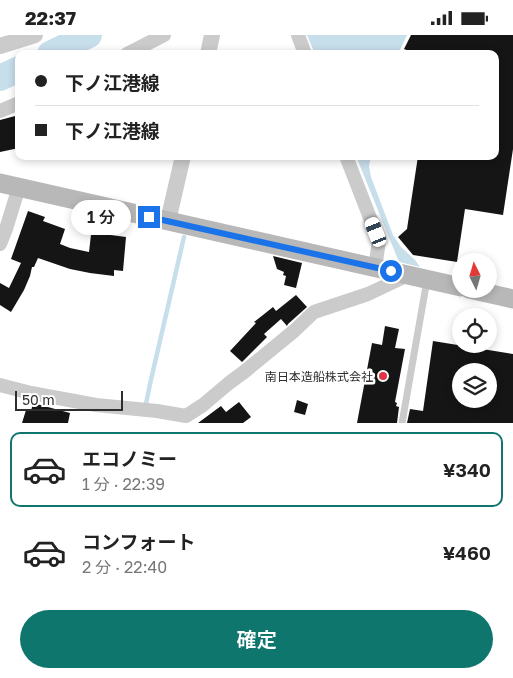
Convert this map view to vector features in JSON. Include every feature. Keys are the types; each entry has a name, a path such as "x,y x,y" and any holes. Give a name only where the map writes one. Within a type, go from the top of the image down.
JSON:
{"main road":[{"path":"0,183 452,285"},
{"path":"498,296 513,299"}],"street":[{"path":"0,46 34,35"},
{"path":"135,50 164,35"},
{"path":"298,35 304,50"},
{"path":"209,50 212,36"},
{"path":"0,111 15,105"},
{"path":"168,221 182,160"},
{"path":"348,160 379,241 375,267"},
{"path":"0,244 19,187"},
{"path":"0,385 31,393 96,405 186,416 203,405 244,372 314,312 368,294 408,275"}],"lane":[{"path":"402,423 427,279"}],"water":[{"path":"307,35 407,35 400,50 313,50"},
{"path":"358,160 370,160 371,177 393,235 401,247 420,267 399,262"}],"building":[{"path":"411,35 513,35 513,149 503,215 465,209 458,253 452,253 452,261 413,255 398,237 407,229 417,160 499,160 499,50 404,49"},
{"path":"15,116 15,149 0,152 0,120"},
{"path":"28,211 45,217 43,221 65,229 60,244 70,248 89,252 92,226 104,228 103,234 126,237 123,271 114,270 114,276 90,273 70,269 38,258 34,267 32,267 24,290 11,312 0,305 0,283 9,288 21,263 11,259"},
{"path":"273,256 302,263 296,288 284,285 286,276 283,275 284,272 277,269"},
{"path":"296,295 307,307 287,326 281,319 264,334 267,337 242,362 230,351 256,323 254,322 273,307 276,311"},
{"name":"南日本造船株式会社","path":"385,326 399,329 395,348 405,349 395,402 397,403 396,406 399,407 397,423 357,423 372,343 382,345"},
{"path":"433,341 452,344 452,353 497,353 497,351 513,354 513,423 407,423 410,409 423,411"},
{"path":"297,400 308,404 305,415 294,412"},
{"path":"239,402 251,417 243,423 198,423 221,406 226,412"},
{"path":"33,403 70,413 68,423 22,423 26,410 31,411"}],"waterway":[{"path":"58,50 89,35"},
{"path":"0,78 15,71"},
{"path":"146,404 184,237"}],"place":[{"name":"南日本造船株式会社","path":"383,376"}],"route":[{"path":"149,217 391,271"}]}
